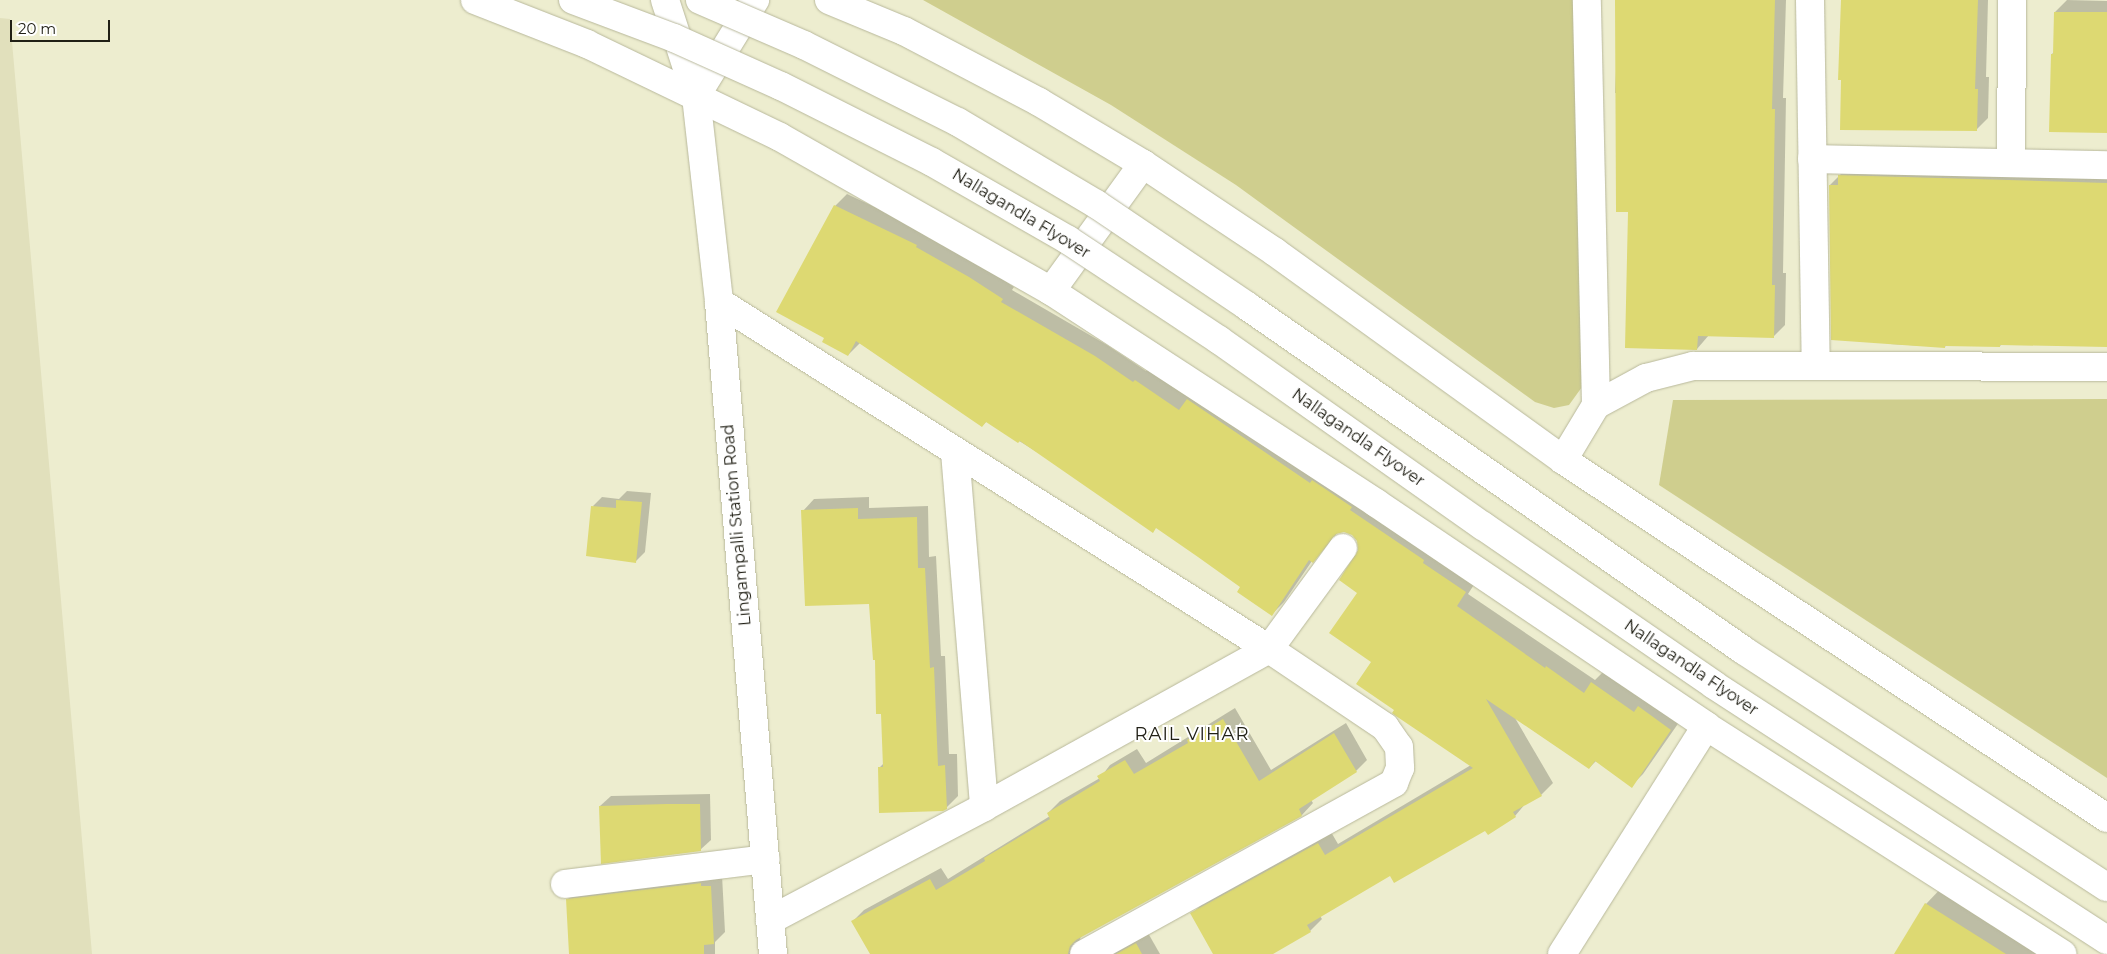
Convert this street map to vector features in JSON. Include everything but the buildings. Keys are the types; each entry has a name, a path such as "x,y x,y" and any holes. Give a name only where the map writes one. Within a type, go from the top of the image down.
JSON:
{"street":[{"path":"475,0 587,44 780,136 1051,291 1376,503 1706,726 2062,954"},
{"name":"Nallagandla Flyover","path":"573,0 674,38 781,86 932,162 1068,240 1219,340 1483,526 1706,679 2107,940"},
{"name":"Lingampalli Station Road","path":"665,0 696,96 719,302 773,954"},
{"path":"700,0 804,46 958,122 1096,204 1247,306 1744,650 2107,887"},
{"path":"696,96 755,0"},
{"path":"829,0 913,35 1039,102 1143,164 1275,252 1564,460 2107,818"},
{"path":"1587,0 1596,405"},
{"path":"1810,0 1816,365"},
{"path":"2011,163 2012,0"},
{"path":"1812,159 2107,165"},
{"path":"1051,291 1143,164"},
{"path":"719,302 1269,650 1385,727 1399,747 1400,768 1394,783 1084,954"},
{"path":"1564,460 1596,405 1646,378 1692,366 2107,367"},
{"path":"955,452 984,807"},
{"path":"770,920 984,807 1269,650 1343,548"},
{"path":"1562,954 1706,726"},
{"path":"565,884 765,859"}],"shaded area":[{"path":"923,0 1582,0 1582,387 1569,405 1554,408 1535,402 1236,185 1111,105"},
{"path":"0,18 10,19 92,954 0,954"},
{"path":"2107,399 2107,778 1659,485 1673,400"}],"district":[{"name":"RAIL VIHAR","path":"1192,734"}]}
